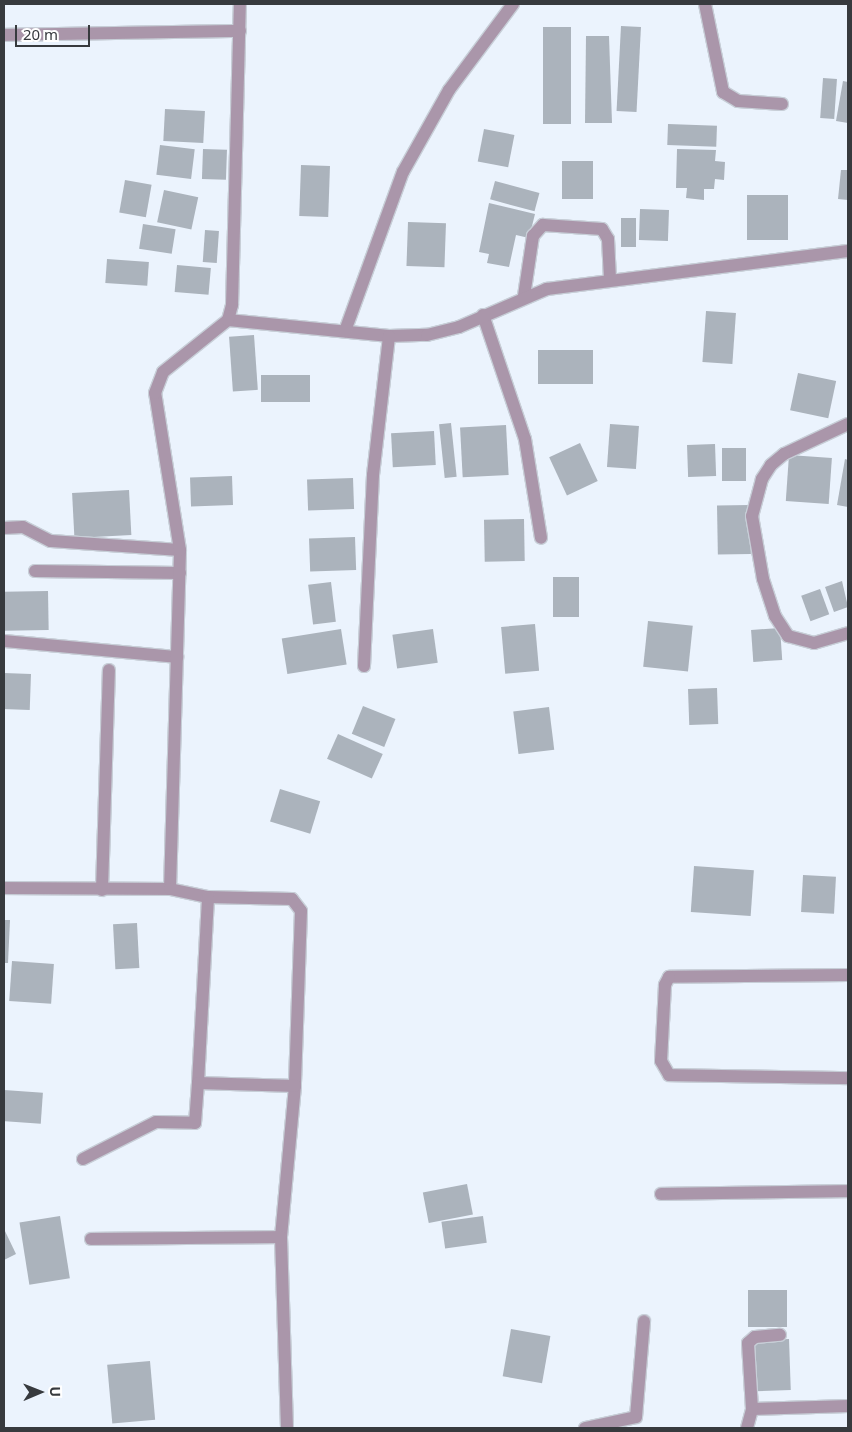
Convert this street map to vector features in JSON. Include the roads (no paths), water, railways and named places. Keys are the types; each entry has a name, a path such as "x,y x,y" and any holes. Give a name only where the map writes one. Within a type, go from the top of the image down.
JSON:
{"street":[{"path":"170,889 180,550 155,393 163,372 228,320 235,270 240,4"},
{"path":"346,331 403,172 449,90 513,4"},
{"path":"705,4 724,92 738,101 782,104"},
{"path":"4,35 240,31"},
{"path":"524,296 533,236 543,225 602,229 608,239 610,279"},
{"path":"228,320 389,336 444,332 524,296 610,279 848,251"},
{"path":"483,315 525,439 541,538"},
{"path":"364,666 373,475 389,336"},
{"path":"848,424 771,465 762,479 752,516 763,579 775,616 788,636 814,642 848,633"},
{"path":"4,528 24,526 51,541 180,550"},
{"path":"35,571 180,573"},
{"path":"4,641 177,657"},
{"path":"102,890 109,670"},
{"path":"4,888 170,889 208,897 292,899 300,911 295,1086 281,1238 287,1428"},
{"path":"83,1159 156,1122 195,1122 208,897"},
{"path":"848,975 669,976 665,984 661,1061 669,1075 848,1078"},
{"path":"198,1083 295,1086"},
{"path":"661,1194 848,1191"},
{"path":"91,1239 281,1238"},
{"path":"585,1428 636,1417 644,1321"},
{"path":"747,1428 752,1409 748,1343 755,1337 780,1335"},
{"path":"752,1409 848,1406"}]}
